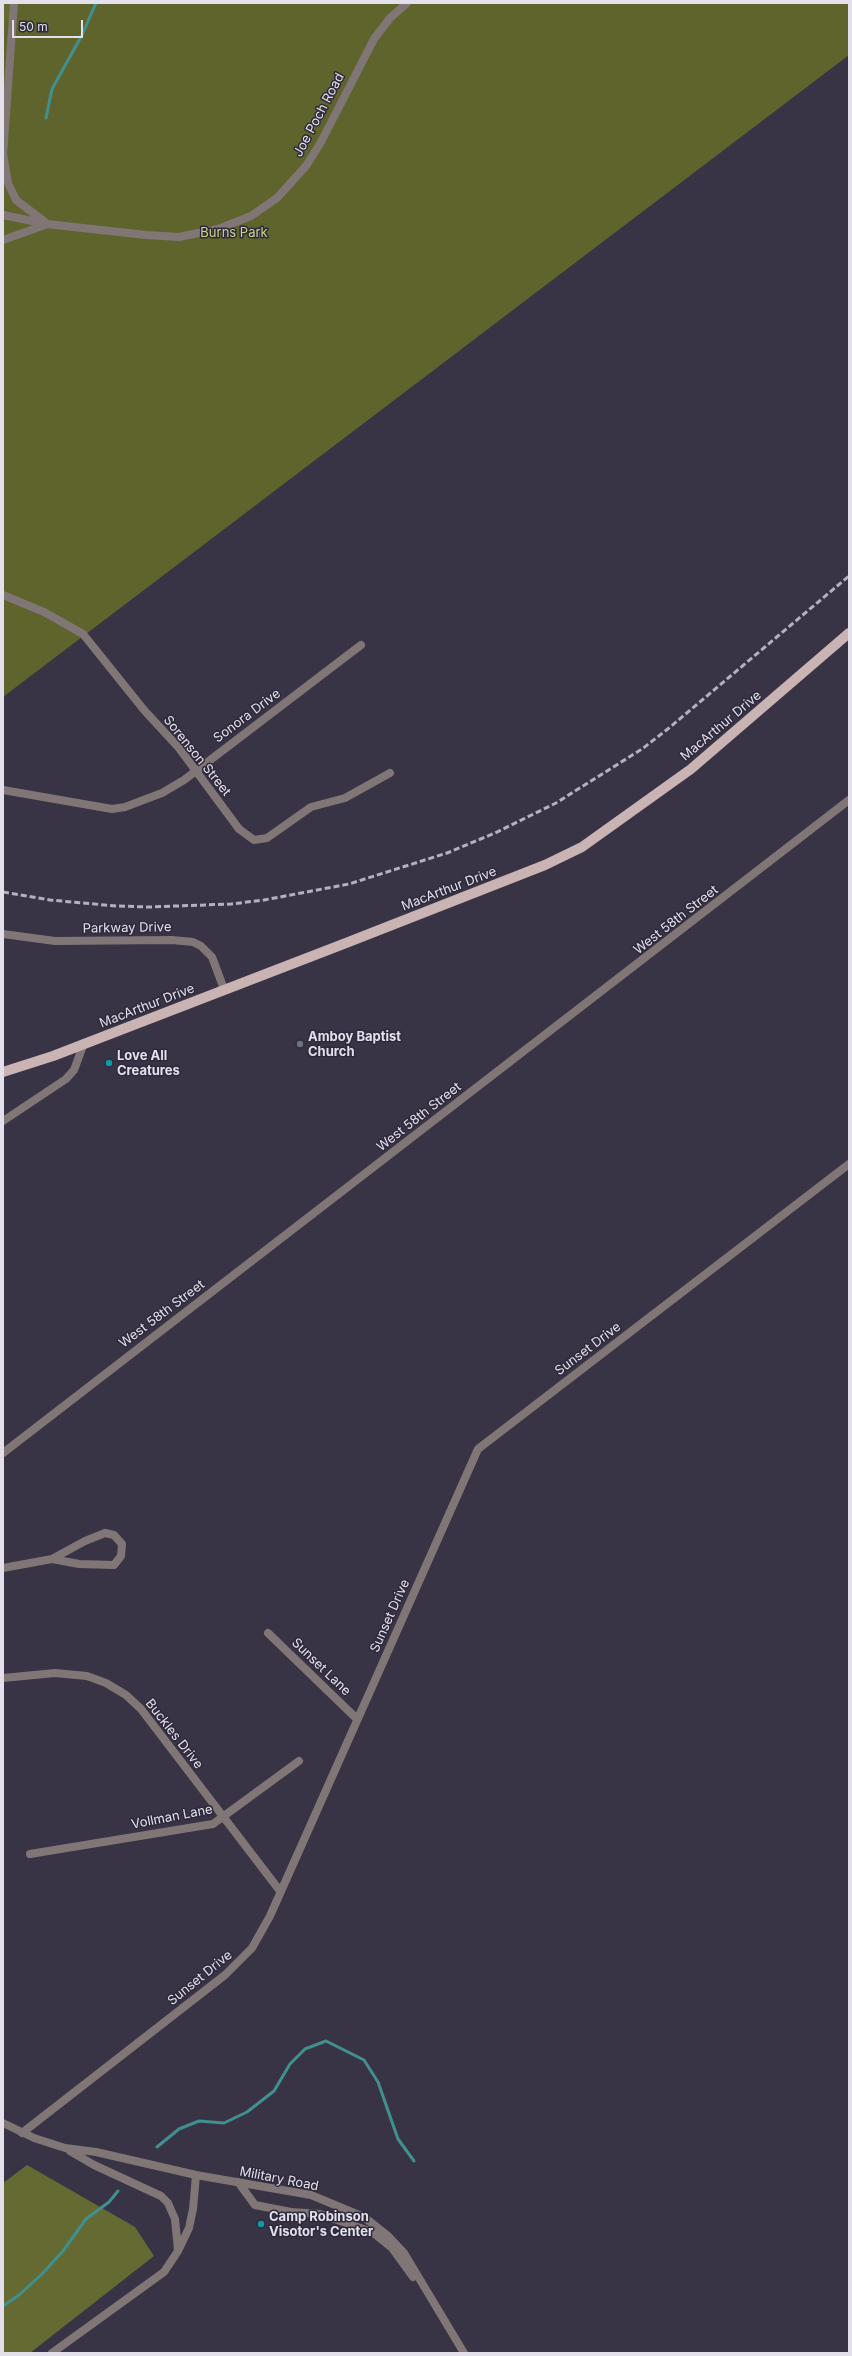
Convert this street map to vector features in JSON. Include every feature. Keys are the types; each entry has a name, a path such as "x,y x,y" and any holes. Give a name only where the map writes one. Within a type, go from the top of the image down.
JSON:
{"main road":[{"name":"MacArthur Drive","path":"3,1072 84,1043 546,865 582,846 691,768 849,633"}],"street":[{"path":"14,3 3,155 8,182 16,200 47,224"},
{"name":"Joe Poch Road","path":"3,215 47,224 146,235 179,237 218,230 251,216 277,198 306,166 321,142 374,40 390,18 407,3"},
{"name":"Joe Poch Road","path":"3,240 47,224"},
{"name":"Sorenson Street","path":"3,595 44,612 83,634 144,710 179,748 239,829 254,840 267,838 311,807 345,798 390,773"},
{"name":"Sonora Drive","path":"3,790 112,809 124,807 162,793 196,770 361,645"},
{"name":"West 58th Street","path":"3,1453 849,800"},
{"name":"Parkway Drive","path":"3,934 56,941 172,940 193,942 201,946 212,958 224,989"},
{"path":"3,1121 66,1079 77,1064 84,1043"},
{"name":"Sunset Drive","path":"22,2133 236,1966 257,1939 280,1891 478,1449 849,1164"},
{"path":"3,1568 52,1559 85,1541 105,1533 114,1535 122,1544 122,1556 117,1563 111,1566 78,1564 52,1559"},
{"name":"Sunset Lane","path":"268,1633 357,1718"},
{"name":"Buckles Drive","path":"3,1678 65,1673 86,1676 106,1683 120,1691 141,1709 280,1891"},
{"name":"Vollman Lane","path":"30,1854 213,1824 299,1761"},
{"name":"Military Road","path":"3,2123 22,2133 65,2148 96,2152 196,2175 311,2195 369,2220 388,2236 404,2253 464,2353"},
{"path":"65,2148 94,2165 161,2196 168,2204 175,2218 178,2251"},
{"path":"52,2353 164,2272 178,2251 188,2228 193,2209 196,2175"},
{"path":"238,2182 255,2205 333,2217 366,2229 377,2236 399,2256 432,2308 447,2323"}],"green space":[{"name":"Burns Park","path":"3,3 849,3 849,55 3,697"},
{"path":"3,3 14,3 14,13 3,24"},
{"path":"27,2165 135,2227 154,2256 30,2353 3,2353 3,2183"}],"waterway":[{"path":"46,118 52,89 82,35 96,3"},
{"path":"157,2147 179,2129 199,2121 224,2123 247,2112 274,2091 290,2064 305,2049 326,2041 364,2060 378,2082 398,2139 414,2161"},
{"path":"3,2306 19,2295 42,2274 63,2251 86,2219 109,2202 118,2191"}],"railway":[{"path":"3,892 50,900 116,906 149,907 231,904 264,900 349,884 447,853 495,833 556,803 642,749 669,728 849,576"}],"place":[{"name":"Amboy Baptist Church","path":"300,1044"},
{"name":"Love All Creatures","path":"109,1063"},
{"name":"Camp Robinson Visotor's Center","path":"261,2224"}]}
